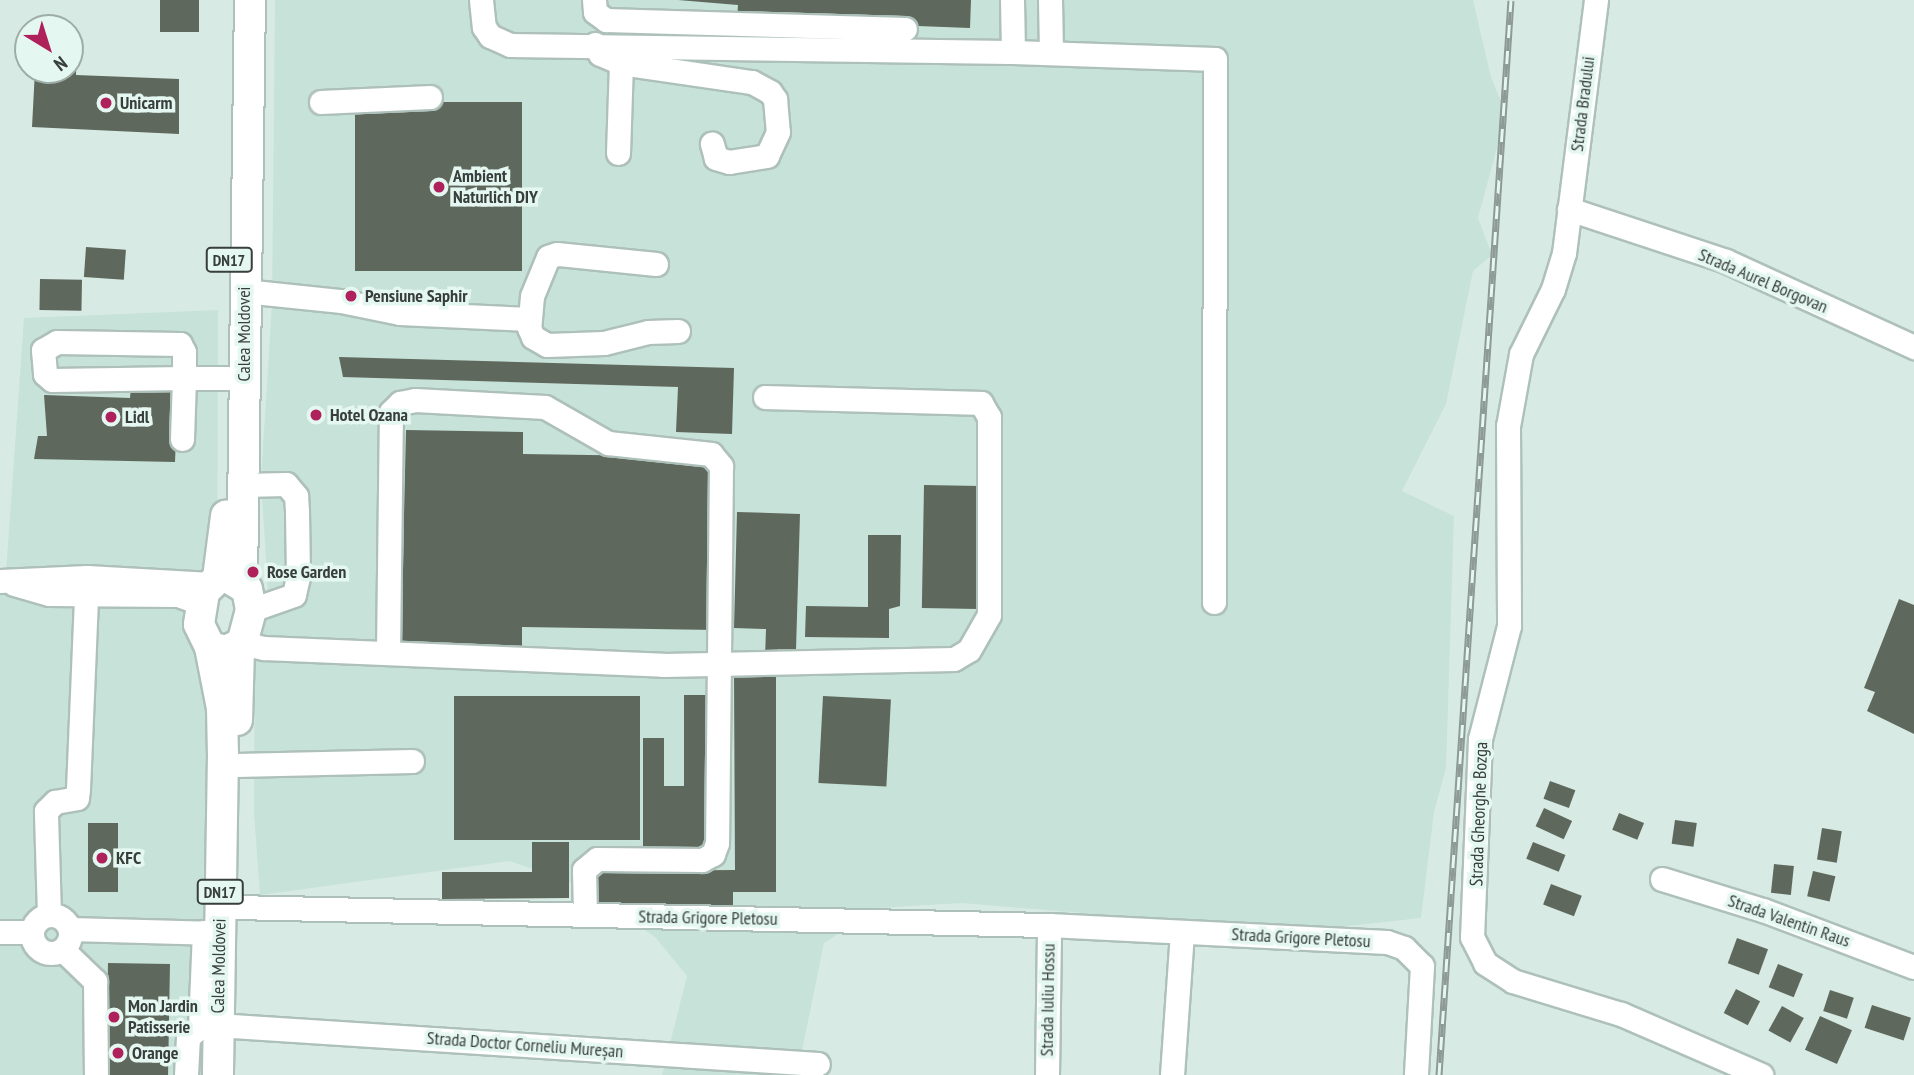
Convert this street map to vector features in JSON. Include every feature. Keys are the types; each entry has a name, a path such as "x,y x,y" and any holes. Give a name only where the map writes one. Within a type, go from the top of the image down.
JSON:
{"main road":[{"name":"Calea Moldovei","path":"224,592 234,0"},
{"name":"Calea Moldovei","path":"224,592 243,485 250,0"},
{"path":"224,592 199,624 230,646"},
{"path":"224,592 230,646"},
{"name":"Calea Moldovei","path":"230,646 236,765 219,924 232,1026 231,1075"},
{"name":"Calea Moldovei","path":"218,1075 222,708 230,646"}],"street":[{"path":"481,0 484,27 499,42 1013,51 1210,58 1218,63 1214,602"},
{"path":"594,0 595,12 606,20 905,29"},
{"path":"1013,0 1013,51"},
{"path":"1051,0 1051,53"},
{"name":"Strada Bradului","path":"1569,209 1596,0"},
{"path":"595,44 600,54 621,63 752,82 770,92 775,99 778,132 767,156 729,162 716,158 712,144"},
{"path":"618,153 621,63"},
{"path":"321,102 430,97"},
{"name":"Strada Aurel Borgovan","path":"1569,209 1726,261 1914,348"},
{"name":"Strada Gheorghe Bozga","path":"1569,209 1564,253 1553,289 1521,354 1508,426 1509,626 1480,739 1472,937 1485,963 1513,981 1621,1014 1761,1075"},
{"path":"656,264 566,255 548,257 532,296 529,319 533,337 547,345 604,342 648,332 678,331"},
{"path":"244,291 341,301 400,313 529,319"},
{"path":"182,439 184,378 184,352 174,341 57,342 43,350 45,374 52,380 184,378 227,378"},
{"path":"230,646 720,663 954,659 970,650 989,615 989,417 981,403 765,397"},
{"path":"388,653 391,412 400,403 415,400 545,407 608,443 710,454 721,466 717,843 713,854 702,860 597,859 584,870 585,915"},
{"path":"4,581 30,577 86,586 224,592 284,602 294,595 298,577 296,496 286,484 243,485"},
{"path":"49,915 46,811 55,802 77,798 86,586"},
{"path":"236,765 412,761"},
{"name":"Strada Valentin Raus","path":"1662,879 1763,911 1914,967"},
{"path":"66,939 44,952 35,944 32,932 37,920 49,915 61,917 66,939 95,981 96,1075"},
{"name":"Strada Grigore Pletosu","path":"66,939 219,924 585,915 1049,925 1387,942 1417,958 1423,974 1416,1075"},
{"path":"186,1075 188,1037 200,1027 219,924"},
{"name":"Strada Iuliu Hossu","path":"1047,1075 1049,925"},
{"path":"0,932 32,932"},
{"path":"1172,1075 1182,932"},
{"name":"Strada Doctor Corneliu Mureșan","path":"232,1026 818,1064"}],"shaded area":[{"path":"275,0 1473,0 1491,77 1506,114 1478,218 1492,255 1473,271 1446,404 1402,491 1454,516 1446,768 1434,812 1421,918 1340,927 1252,927 962,903 878,908 824,943 797,1075 662,1075 687,976 655,937 580,886 510,861 260,895 254,813 255,634 268,593 261,479 272,304"},
{"path":"218,310 216,1075 0,1075 0,572 6,572 24,318"}],"building":[{"path":"160,0 199,0 199,32 160,32"},
{"path":"678,0 971,0 970,28 737,19 738,5"},
{"name":"Unicarm","path":"84,75 179,79 179,134 32,127 34,84 84,84"},
{"name":"Ambient Naturlich DIY","path":"355,102 522,102 522,271 355,271"},
{"path":"86,247 126,250 124,280 84,277"},
{"path":"40,279 82,280 81,311 39,310"},
{"path":"339,357 734,368 732,434 676,432 678,387 343,377"},
{"name":"Lidl","path":"131,386 178,386 175,462 34,459 38,436 47,436 44,395 130,398"},
{"path":"406,430 523,432 523,454 721,457 717,630 522,627 522,646 401,644"},
{"path":"924,485 980,486 978,609 922,608"},
{"path":"737,512 800,514 796,650 778,649 780,658 765,658 766,629 734,628"},
{"path":"868,535 901,535 900,606 889,609 889,638 805,637 806,606 868,607"},
{"path":"1899,599 1914,605 1914,734 1867,711 1875,692 1864,688"},
{"path":"734,675 776,675 776,892 733,892 733,909 595,910 595,871 735,870"},
{"path":"684,695 712,695 712,853 643,854 643,738 664,738 664,786 684,786"},
{"path":"454,696 640,696 640,840 454,840"},
{"path":"823,696 891,700 886,786 818,783"},
{"path":"1550,781 1575,790 1569,808 1544,799"},
{"path":"1544,808 1572,821 1564,839 1536,826"},
{"path":"1619,813 1644,823 1637,840 1612,830"},
{"path":"1675,820 1697,823 1693,847 1672,844"},
{"name":"KFC","path":"88,823 118,823 118,892 88,892"},
{"path":"1822,828 1842,831 1837,863 1817,860"},
{"path":"532,842 569,842 569,898 442,899 442,872 532,872"},
{"path":"1533,842 1565,855 1559,872 1526,859"},
{"path":"1774,864 1794,866 1791,895 1771,893"},
{"path":"1813,871 1835,876 1830,902 1807,896"},
{"path":"1551,884 1582,896 1574,916 1543,905"},
{"path":"1737,938 1768,949 1759,975 1728,963"},
{"path":"108,963 170,964 168,1075 106,1075"},
{"path":"1778,964 1803,974 1794,997 1769,987"},
{"path":"1736,989 1760,1001 1748,1025 1724,1013"},
{"path":"1830,990 1854,998 1847,1019 1823,1011"},
{"path":"1872,1005 1911,1018 1904,1040 1865,1028"},
{"path":"1782,1006 1804,1018 1790,1043 1768,1030"},
{"path":"1820,1016 1852,1030 1837,1064 1805,1050"}],"railway":[{"path":"1439,1075 1511,0"}],"place":[{"name":"Unicarm","path":"106,103"},
{"name":"Ambient Naturlich DIY","path":"439,187"},
{"name":"Pensiune Saphir","path":"351,296"},
{"name":"Hotel Ozana","path":"316,415"},
{"name":"Lidl","path":"111,417"},
{"name":"Rose Garden","path":"253,572"},
{"name":"KFC","path":"102,858"},
{"name":"Mon Jardin Patisserie","path":"114,1017"},
{"name":"Orange","path":"118,1053"}]}
